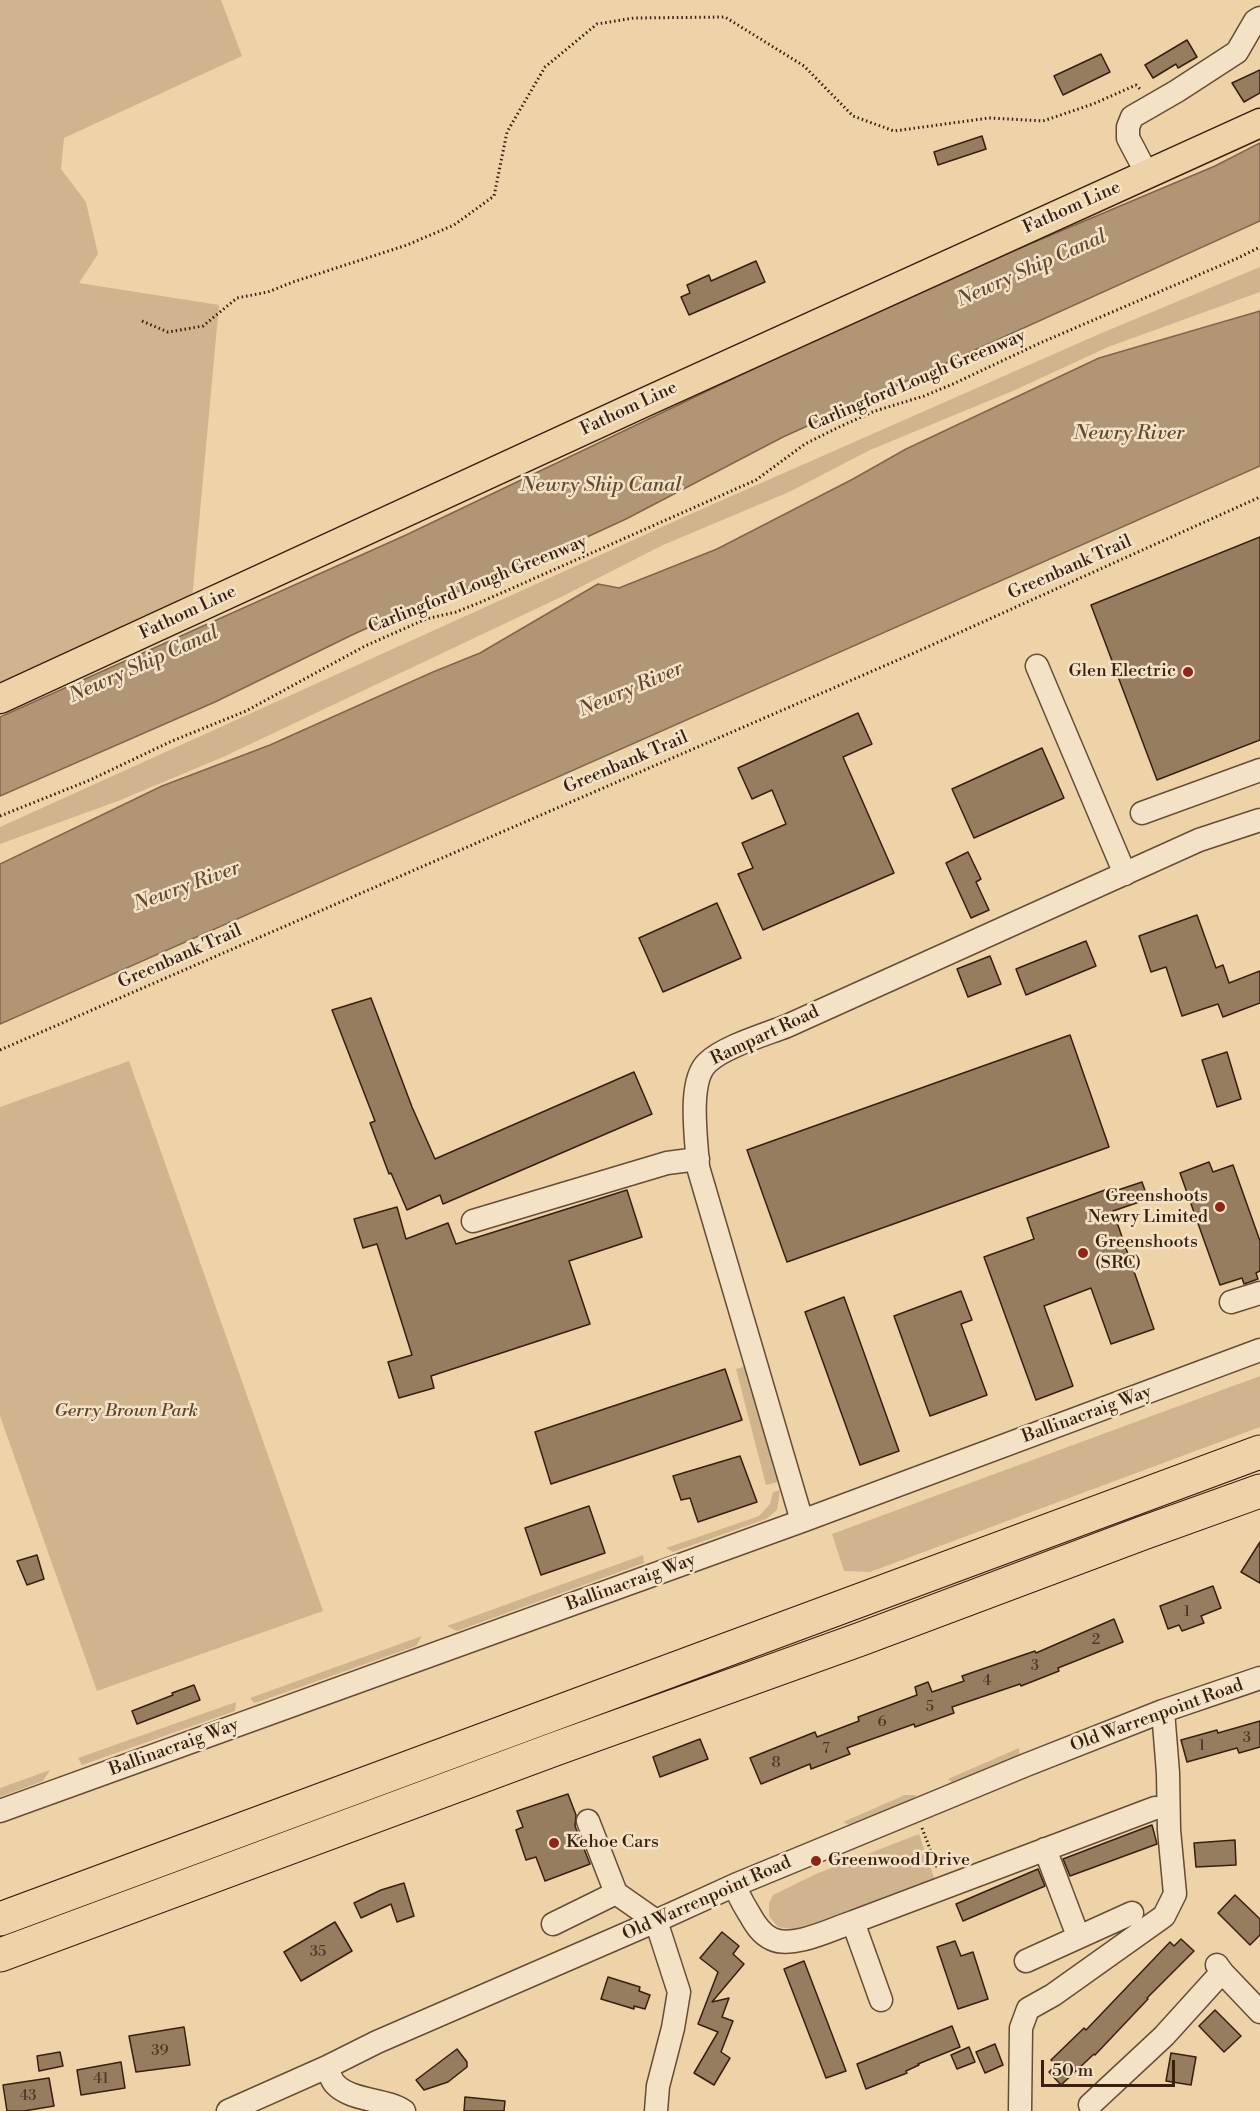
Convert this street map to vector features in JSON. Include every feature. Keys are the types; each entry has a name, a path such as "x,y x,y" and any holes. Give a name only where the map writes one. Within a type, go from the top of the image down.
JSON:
{"highway":[{"path":"0,1919 1260,1452"},
{"path":"0,1955 543,1753 861,1639 1260,1491"}],"main road":[{"name":"Fathom Line","path":"0,699 654,398 1260,123"}],"street":[{"path":"1147,174 1128,138 1128,126 1132,117 1237,52 1260,18"},
{"path":"1037,666 1125,874"},
{"path":"1142,813 1260,770"},
{"name":"Rampart Road","path":"802,1521 698,1167 694,1112 697,1082 705,1064 722,1053 787,1026 1199,840 1260,820"},
{"path":"473,1221 667,1162 698,1159"},
{"path":"1232,1302 1260,1293"},
{"name":"Ballinacraig Way","path":"0,1811 802,1521 1260,1350"},
{"name":"Old Warrenpoint Road","path":"228,2111 377,2042 735,1885 1163,1711 1260,1678"},
{"path":"1020,2111 1021,2028 1028,2009 1071,1982 1164,1916 1175,1894 1163,1711"},
{"path":"735,1885 738,1896 758,1928 772,1939 787,1942 853,1922 1155,1808"},
{"path":"588,1821 616,1893 656,1921 679,1992 673,2028 658,2086 656,2111"},
{"path":"1045,1849 1078,1936"},
{"path":"553,1924 616,1893"},
{"path":"1026,1960 1132,1913"},
{"path":"853,1922 881,2000"},
{"path":"1090,2105 1164,2036 1220,1969 1260,2012"},
{"path":"327,2067 333,2083 337,2086 358,2097 398,2107 404,2111"}],"path":[{"path":"142,321 168,332 203,326 237,297 268,292 407,245 454,225 494,196 507,132 545,67 597,24 634,18 725,17 804,66 853,116 894,131 989,118 1043,121 1093,104 1136,84 1154,104"},
{"name":"Carlingford Lough Greenway","path":"0,816 90,780 172,741 246,711 375,641 426,619 456,612 481,602 756,480 805,444 839,427 875,411 924,396 953,384 1260,247"},
{"name":"Greenbank Trail","path":"0,1050 914,653 1260,497"},
{"path":"919,1822 944,1888"}],"green space":[{"path":"0,0 221,0 242,56 64,138 61,169 86,202 98,254 79,283 219,305 192,599 0,684"},
{"path":"1260,267 1260,292 1108,347 1015,390 870,450 789,492 663,545 561,597 223,757 118,801 0,844 0,827 684,517 1097,335"},
{"name":"Gerry Brown Park","path":"129,1061 323,1611 97,1691 0,1416 0,1107"},
{"path":"746,1366 778,1482 766,1485 736,1369"},
{"path":"1260,1376 1260,1427 870,1572 844,1571 832,1534"},
{"path":"780,1490 777,1510 766,1519 673,1552 666,1548 759,1516 770,1504 773,1492"},
{"path":"643,1555 644,1563 457,1631 447,1626"},
{"path":"422,1636 416,1646 264,1700 254,1703 250,1698"},
{"path":"236,1702 235,1711 82,1765 78,1758"},
{"path":"1019,1748 1020,1757 954,1784 948,1779"},
{"path":"50,1770 43,1781 0,1797 0,1788"},
{"path":"905,1795 916,1795 913,1801 852,1826 843,1822"},
{"path":"919,1834 936,1883 798,1930 778,1927 769,1916 769,1903 773,1895 816,1874"}],"water":[{"name":"Newry Ship Canal","path":"1260,143 1260,221 783,437 626,519 496,579 428,601 354,634 215,702 0,796 0,717 406,535 904,297 1215,166"},
{"name":"Newry River","path":"1260,311 1260,466 0,1024 0,864 162,786 270,745 480,653 598,584 619,588 717,549 906,449 1099,358"}],"building":[{"path":"1187,40 1197,57 1178,68 1176,64 1153,78 1145,65"},
{"path":"1101,54 1110,72 1063,95 1054,76"},
{"path":"1260,70 1260,93 1244,102 1232,83"},
{"path":"982,136 986,149 938,165 934,152"},
{"path":"756,261 765,282 689,315 681,297 690,293 687,285 709,275 711,281"},
{"name":"Glen Electric","path":"1260,537 1260,740 1157,780 1091,605"},
{"path":"858,713 872,744 843,757 894,873 763,930 738,874 753,868 742,843 786,824 772,790 752,799 738,768"},
{"path":"1042,748 1064,798 974,838 952,789"},
{"path":"968,852 981,879 976,882 989,910 971,918 946,863"},
{"path":"717,903 741,958 663,992 639,938"},
{"path":"1197,915 1216,968 1223,965 1229,983 1260,971 1260,1003 1223,1017 1218,1004 1182,1016 1166,967 1151,972 1139,936"},
{"path":"1086,941 1096,966 1026,995 1016,969"},
{"path":"990,956 1001,984 968,997 957,969"},
{"path":"371,998 412,1107 435,1159 634,1072 652,1114 443,1204 440,1195 407,1210 391,1173 389,1174 370,1123 375,1121 332,1010"},
{"path":"1070,1035 1109,1147 787,1262 747,1150"},
{"path":"1227,1052 1241,1099 1217,1107 1202,1060"},
{"name":"Greenshoots Newry Limited","path":"1209,1162 1213,1172 1233,1165 1260,1241 1260,1271 1256,1273 1258,1279 1244,1284 1242,1278 1220,1285 1180,1173"},
{"name":"Greenshoots (SRC)","path":"1142,1182 1148,1199 1113,1211 1154,1329 1111,1344 1091,1288 1044,1306 1073,1386 1036,1400 984,1257 1034,1239 1027,1218 1105,1190 1106,1194"},
{"path":"627,1190 642,1237 569,1261 590,1324 431,1376 434,1388 399,1398 388,1362 412,1355 377,1244 363,1248 354,1219 397,1207 406,1239 448,1223 456,1244"},
{"path":"961,1291 972,1320 961,1324 987,1395 930,1416 894,1316"},
{"path":"844,1297 899,1451 860,1465 805,1312"},
{"path":"725,1369 742,1420 551,1484 535,1432"},
{"path":"740,1456 757,1502 698,1522 690,1498 681,1500 673,1476"},
{"path":"589,1506 605,1553 541,1575 525,1528"},
{"path":"1260,1542 1260,1583 1241,1572"},
{"path":"37,1555 44,1579 27,1585 17,1561"},
{"path":"1213,1586 1221,1608 1201,1616 1204,1623 1182,1631 1179,1625 1168,1629 1160,1606"},
{"path":"1114,1619 1123,1642 1058,1668 1059,1671 1021,1686 1020,1684 952,1707 954,1713 915,1727 914,1724 847,1748 850,1754 811,1769 810,1764 761,1784 750,1758 815,1732 817,1737 859,1721 858,1717 917,1695 915,1687 928,1682 932,1692 964,1681 962,1676 1035,1651 1036,1653"},
{"path":"194,1685 200,1700 137,1724 132,1711"},
{"path":"1260,1721 1260,1747 1239,1753 1237,1748 1187,1762 1181,1740 1217,1730 1218,1733"},
{"path":"700,1739 708,1759 660,1777 653,1757"},
{"name":"Kehoe Cars","path":"568,1794 576,1815 575,1826 590,1864 545,1881 536,1857 526,1860 516,1830 523,1827 517,1811"},
{"path":"1152,1825 1157,1844 1070,1876 1063,1859"},
{"path":"1235,1840 1236,1865 1196,1867 1194,1843"},
{"path":"1038,1869 1045,1886 963,1921 956,1904"},
{"path":"404,1883 414,1916 397,1922 391,1904 361,1918 354,1903 381,1890"},
{"path":"1235,1895 1260,1919 1260,1935 1250,1945 1218,1913"},
{"path":"335,1922 352,1951 301,1981 284,1952"},
{"path":"722,1932 739,1946 733,1954 744,1964 712,2002 729,1998 722,2017 733,2021 721,2052 730,2058 714,2085 694,2073 718,2032 698,2024 718,1972 700,1958"},
{"path":"1181,1939 1194,1951 1095,2055 1061,2085 1049,2072 1056,2065 1051,2060 1084,2028 1086,2030 1170,1942 1174,1946"},
{"path":"955,1941 961,1956 973,1952 988,1999 958,2009 937,1947"},
{"path":"804,1961 846,2071 826,2078 784,1969"},
{"path":"608,1977 640,1987 639,1991 650,1995 645,2009 634,2006 634,2009 601,1999"},
{"path":"1215,2010 1241,2036 1224,2052 1199,2026"},
{"path":"952,2026 960,2047 918,2064 906,2071 907,2073 866,2089 857,2064"},
{"path":"184,2027 190,2065 136,2072 129,2036"},
{"path":"995,2044 1003,2065 985,2073 976,2052"},
{"path":"969,2047 975,2062 957,2069 951,2055"},
{"path":"457,2049 467,2062 467,2067 448,2082 424,2090 416,2080"},
{"path":"60,2052 63,2066 39,2071 37,2056"},
{"path":"1171,2053 1196,2057 1191,2085 1166,2081"},
{"path":"121,2062 125,2088 81,2095 77,2070"},
{"path":"49,2078 54,2106 7,2111 3,2085"},
{"path":"465,2097 505,2101 504,2111 464,2111"}],"place":[{"name":"Glen Electric","path":"1188,672"},
{"name":"Greenshoots Newry Limited","path":"1220,1207"},
{"name":"Greenshoots (SRC)","path":"1083,1253"},
{"name":"Kehoe Cars","path":"554,1843"},
{"name":"Greenwood Drive","path":"816,1861"}]}
